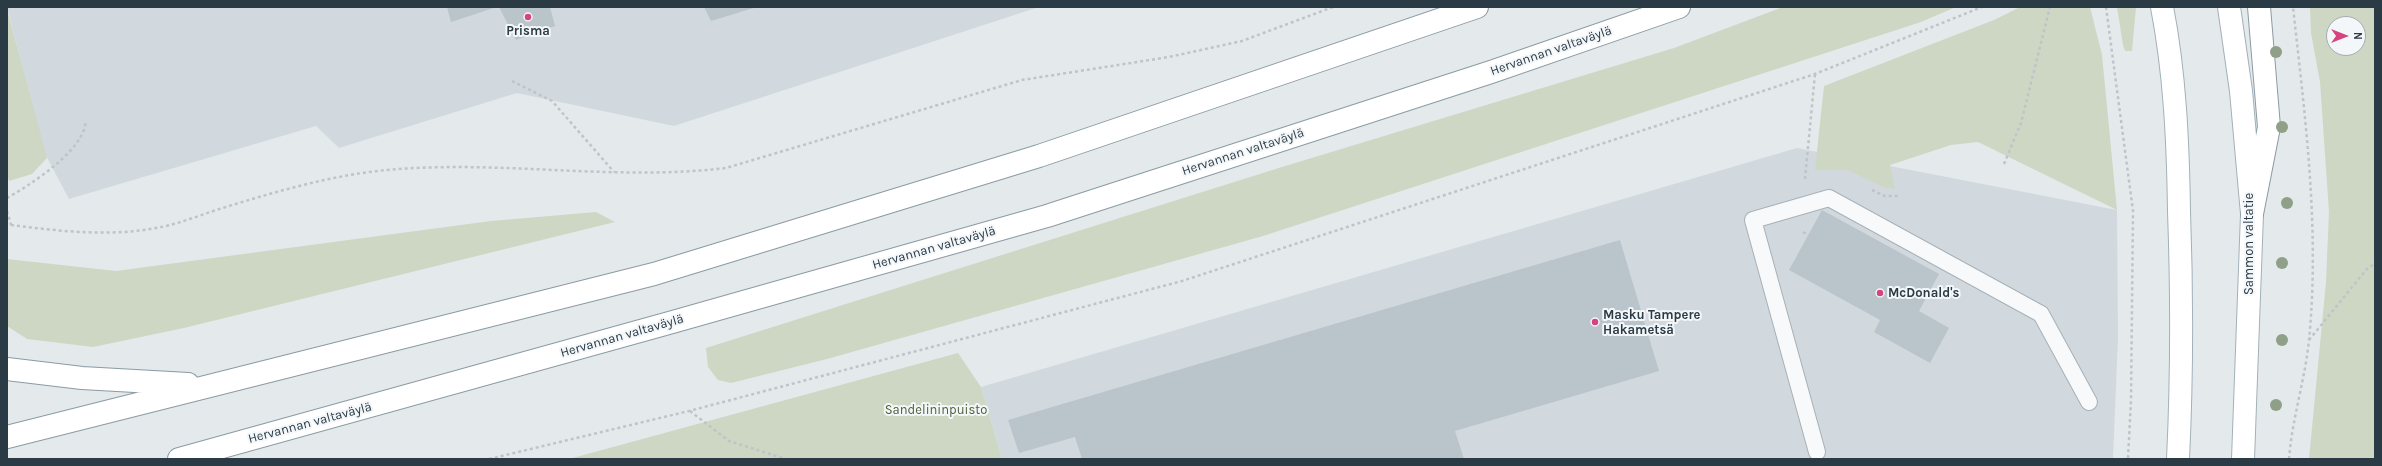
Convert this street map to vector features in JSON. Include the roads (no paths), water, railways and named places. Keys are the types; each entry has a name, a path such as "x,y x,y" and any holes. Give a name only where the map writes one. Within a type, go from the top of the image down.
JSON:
{"main road":[{"path":"7,437 207,385 273,371 654,274 1039,156 1477,7"},
{"name":"Hervannan valtaväylä","path":"179,459 1047,216 1492,72 1679,7"},
{"path":"2162,7 2168,34 2178,146 2181,384 2178,459"},
{"name":"Sammon valtatie","path":"2229,7 2241,91 2252,214 2243,459"},
{"path":"2252,214 2269,127 2259,7"},
{"path":"7,368 82,378 207,385"}],"lane":[{"path":"1817,452 1753,220 1829,198 2041,314 2089,402"}],"place":[{"name":"Prisma","path":"528,17"},
{"name":"McDonald's","path":"1880,293"},
{"name":"Masku Tampere Hakametsä","path":"1595,322"}],"park label":[{"name":"Sandelininpuisto","path":"936,410"}]}
